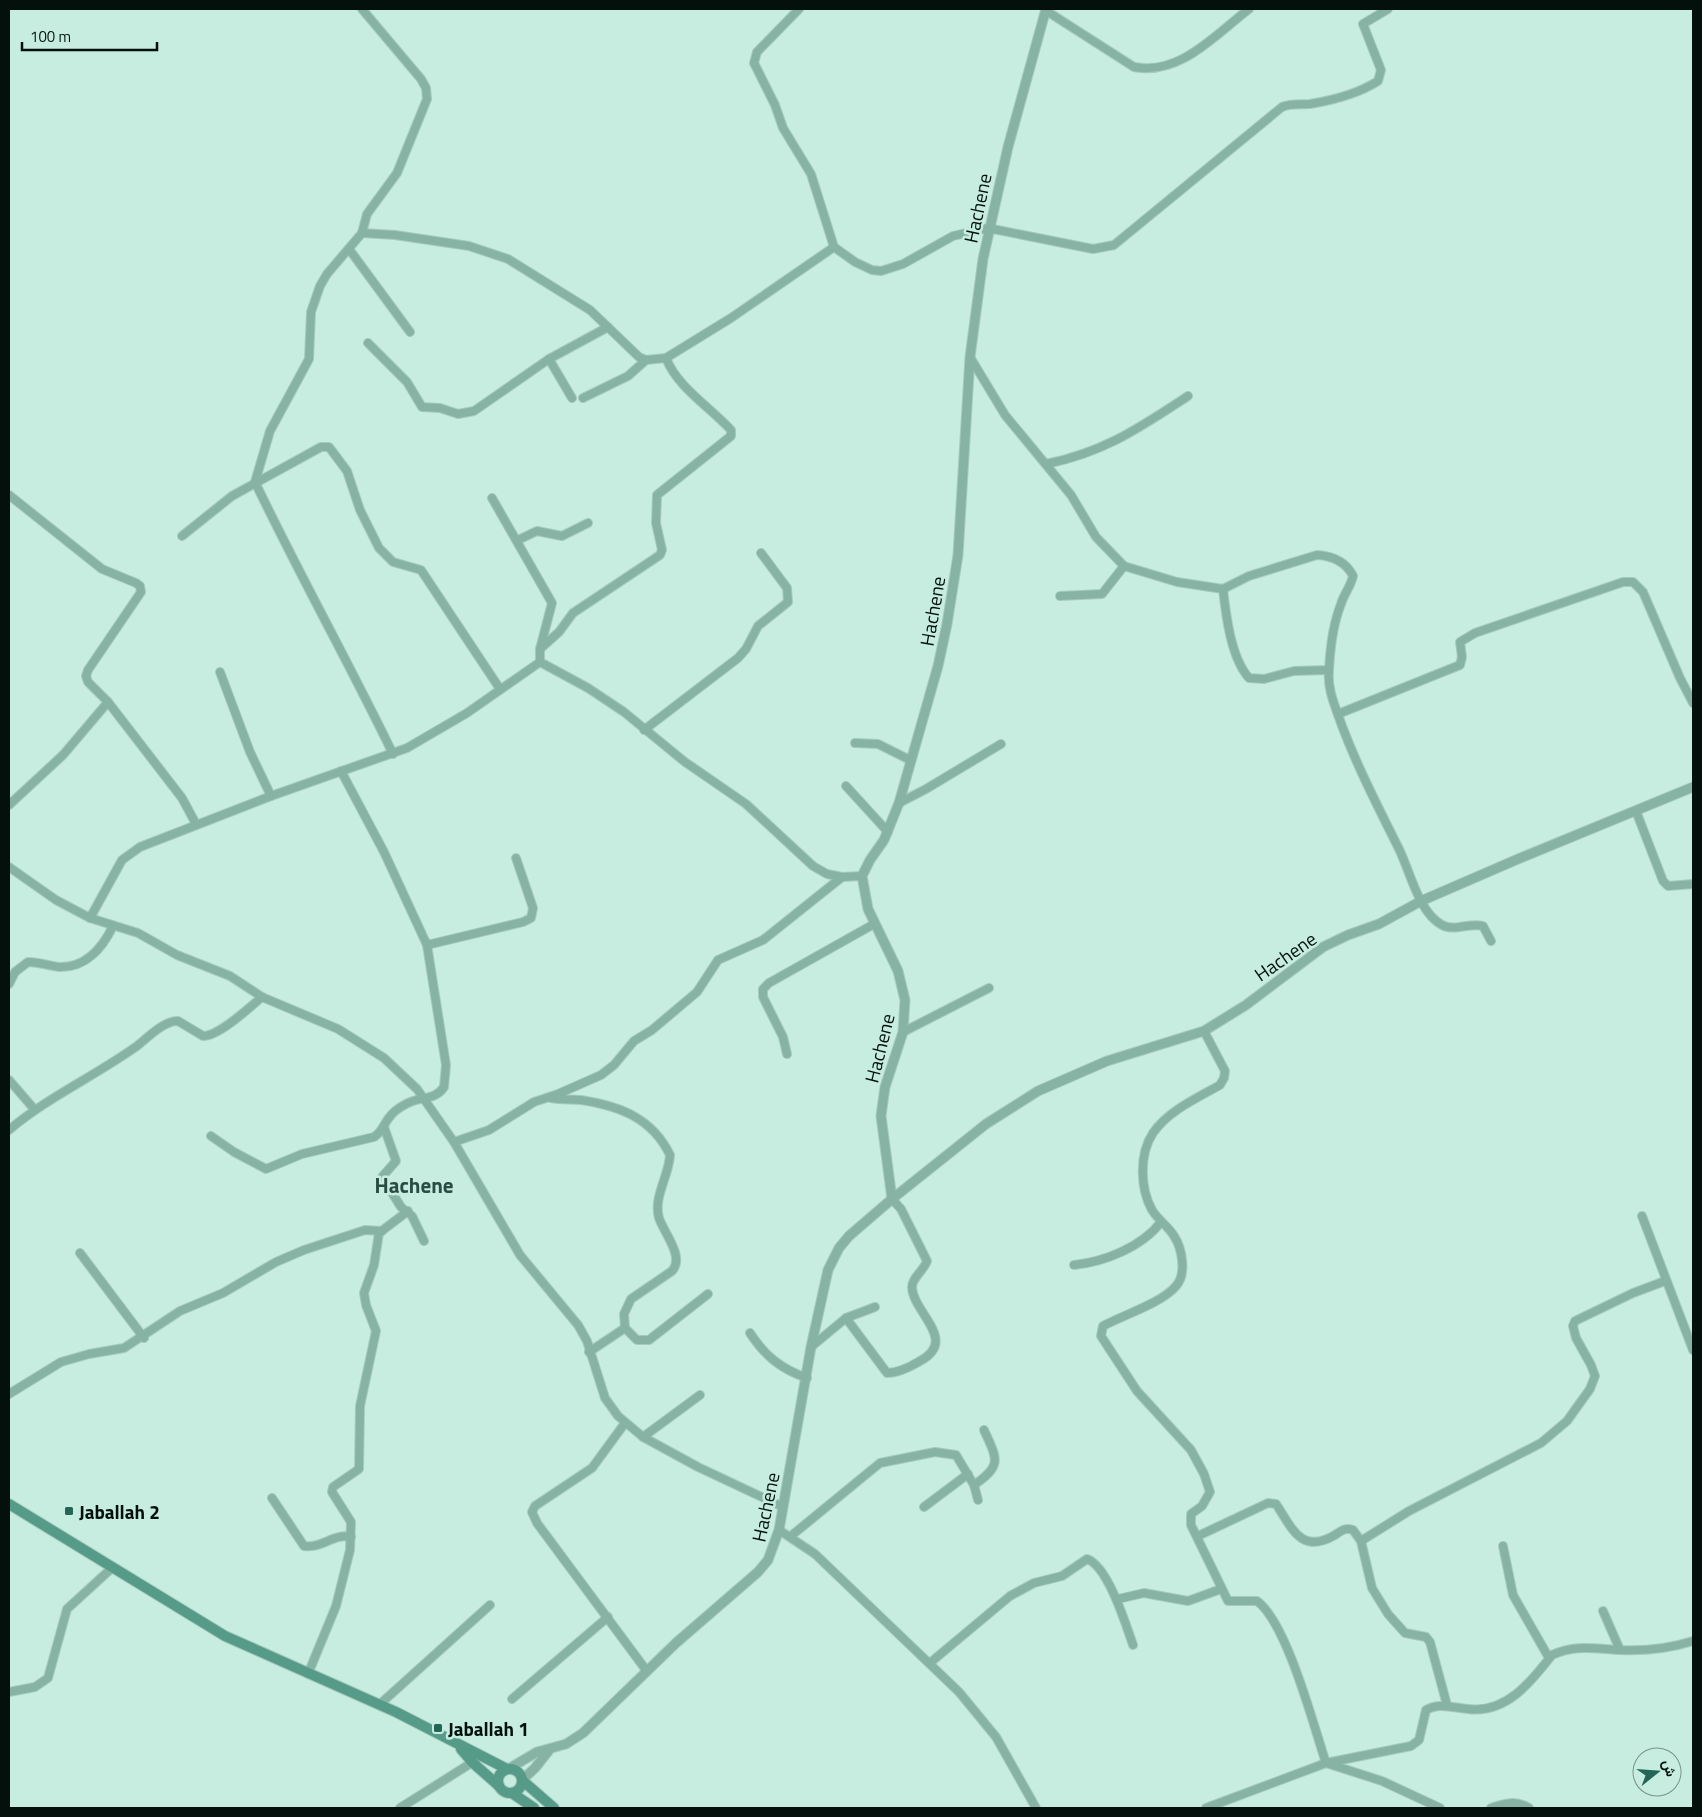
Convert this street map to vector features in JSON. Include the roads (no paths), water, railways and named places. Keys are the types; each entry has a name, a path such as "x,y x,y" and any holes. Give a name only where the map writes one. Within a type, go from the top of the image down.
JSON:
{"main road":[{"path":"9,1504 225,1636 379,1705 459,1746 518,1772 522,1781 554,1808"},
{"path":"459,1746 473,1763 504,1792 512,1793 534,1808"},
{"path":"499,1786 498,1777 508,1769"},
{"path":"512,1793 517,1791 522,1781"}],"street":[{"path":"362,9 421,79 426,88 427,99 397,172 367,214 362,233 327,274 320,286 310,320 309,360 270,431 255,482 314,600 343,651 393,754"},
{"path":"799,9 757,52 754,63 775,105 783,128 811,174 834,247 855,262 872,270 881,271 903,264 953,236 988,228 1093,249 1114,245 1282,107 1351,95 1378,80 1381,70 1363,24 1388,9"},
{"path":"1046,9 1134,67 1143,69 1165,67 1181,60 1249,9"},
{"name":"Hachene","path":"892,1199 881,1116 885,1087 903,1032 906,1010 901,980 874,924 863,893 862,876 888,832 899,803 938,666 954,585 970,357 988,228 1046,9"},
{"path":"362,233 394,235 487,250 508,259 539,276 590,310 639,357 646,360 666,358 732,318 834,247"},
{"path":"349,249 410,332"},
{"path":"368,343 407,382 422,407 440,408 458,414 474,411 549,359 608,327"},
{"path":"970,357 1005,415 1071,495 1096,537 1124,566 1178,582 1223,589 1249,576 1317,555 1329,556 1342,562 1354,576 1341,603 1334,628 1329,670 1330,690 1357,764 1399,849 1421,901 1438,922 1445,927 1476,924 1483,926 1491,941"},
{"path":"540,649 559,632 568,616 660,555 662,550 656,523 657,495 731,436 730,430 674,373 666,358"},
{"path":"549,359 572,398"},
{"path":"584,398 628,376 646,360"},
{"path":"1046,464 1086,455 1110,443 1188,396"},
{"path":"182,536 232,496 255,482 321,447 329,448 347,471 360,510 380,548 393,562 421,570 500,689"},
{"path":"9,494 102,569 136,582 140,586 141,592 88,670 86,676 88,682 108,702 182,798 196,824"},
{"path":"492,498 518,540 552,603 540,649 540,662"},
{"path":"518,540 537,531 562,536 588,523"},
{"path":"644,730 738,658 746,649 758,626 788,602 787,588 761,553"},
{"path":"1060,596 1102,594 1124,566"},
{"path":"1338,714 1460,665 1462,657 1460,642 1475,633 1623,582 1633,582 1643,592 1680,678 1693,703"},
{"path":"1223,589 1232,639 1243,672 1248,678 1264,679 1294,671 1329,670"},
{"path":"90,918 122,860 152,840 341,770 393,754 443,728 540,662"},
{"path":"540,662 624,712 644,730 746,804 812,866 827,874 842,877 862,876"},
{"path":"220,672 250,752 270,796"},
{"path":"9,804 63,755 108,702"},
{"path":"855,743 878,744 910,760"},
{"path":"899,803 1001,744"},
{"path":"211,1136 234,1152 266,1169 302,1154 374,1137 384,1127 386,1120 401,1107 409,1102 423,1100 442,1091 446,1080 427,945 384,852 341,770"},
{"path":"846,786 888,832"},
{"name":"Hachene","path":"508,1769 537,1752 566,1744 582,1733 646,1670 758,1572 768,1560 779,1530 811,1347 821,1296 832,1259 850,1236 892,1199 986,1124 1038,1091 1107,1060 1204,1031 1246,1004 1323,947 1348,935 1379,924 1421,901 1693,788"},
{"path":"1636,811 1663,881 1668,886 1693,884"},
{"path":"427,945 523,922 530,918 533,908 516,858"},
{"path":"9,867 56,900 90,918 138,933 176,955 230,976 262,997 338,1029 360,1041 400,1072 454,1142 520,1255 578,1325 587,1341 604,1398 625,1423 643,1437 698,1467 783,1507"},
{"path":"454,1142 489,1130 534,1102 558,1094 609,1070 634,1041 652,1030 697,992 718,960 763,940 842,877"},
{"path":"787,1054 784,1037 763,997 763,989 769,982 874,924"},
{"path":"9,984 15,972 28,962 62,967 88,957 102,947 113,926"},
{"path":"903,1032 989,988"},
{"path":"9,1130 35,1110 115,1061 172,1021 178,1021 203,1036 207,1036 216,1032 262,997"},
{"path":"1204,1031 1225,1071 1224,1078 1220,1085 1167,1118 1153,1133 1146,1146 1142,1179 1152,1209 1160,1222 1174,1235 1180,1250 1182,1270 1180,1281 1168,1293 1108,1324 1100,1332 1113,1355 1138,1391 1191,1450 1204,1474 1210,1492 1208,1498 1190,1517 1191,1525 1228,1601 1257,1601 1274,1621 1286,1645 1326,1763"},
{"path":"9,1080 35,1110"},
{"path":"546,1097 580,1100 630,1113 649,1126 670,1155 668,1169 657,1204 659,1217 676,1256 676,1266 672,1271 631,1299 624,1314 624,1328 637,1340 649,1340 708,1294"},
{"path":"384,1127 396,1161 382,1177 401,1207 408,1211 424,1241"},
{"path":"846,1318 887,1373 898,1372 919,1362 931,1354 934,1347 931,1323 912,1290 912,1284 927,1261 901,1209 892,1199"},
{"path":"308,1674 338,1599 351,1538 351,1522 332,1492 334,1487 359,1469 360,1406 376,1331 364,1293 374,1264 377,1237 408,1211"},
{"path":"1642,1216 1665,1281 1693,1350"},
{"path":"1074,1265 1094,1263 1136,1243 1152,1234 1160,1222"},
{"path":"9,1394 61,1362 89,1354 124,1348 144,1338 180,1311 224,1293 276,1262 304,1250 365,1230 382,1231"},
{"path":"80,1252 144,1338"},
{"path":"1361,1542 1410,1511 1461,1486 1550,1436 1567,1421 1590,1389 1595,1376 1576,1338 1573,1326 1575,1321 1633,1293 1665,1281"},
{"path":"811,1347 846,1318 875,1307"},
{"path":"589,1352 624,1328"},
{"path":"750,1333 770,1359 792,1373 807,1378"},
{"path":"643,1437 700,1395"},
{"path":"625,1423 592,1468 535,1506 532,1512 537,1523 646,1670"},
{"path":"974,1485 989,1475 995,1466 996,1457 984,1430"},
{"path":"791,1536 880,1463 919,1454 948,1453 956,1455 974,1485 978,1500"},
{"path":"924,1507 968,1474"},
{"path":"272,1498 304,1546 313,1547 340,1536 351,1538"},
{"path":"1198,1536 1268,1502 1276,1504 1298,1536 1303,1540 1322,1541 1349,1528 1353,1530 1361,1542 1372,1588 1388,1614 1405,1633 1410,1636 1426,1637 1430,1642 1448,1705"},
{"path":"779,1530 816,1554 931,1662 982,1717 1036,1808"},
{"path":"1503,1546 1515,1601 1549,1658"},
{"path":"931,1662 1010,1596 1034,1583 1062,1576 1087,1559 1091,1560 1118,1599 1133,1645"},
{"path":"9,1692 35,1687 48,1678 67,1609 112,1566"},
{"path":"1118,1599 1144,1592 1188,1601 1221,1589"},
{"path":"379,1705 490,1605"},
{"path":"1602,1611 1620,1650"},
{"path":"512,1698 608,1617"},
{"path":"1206,1808 1326,1763 1411,1746 1419,1740 1426,1710 1448,1705 1478,1710 1504,1704 1519,1692 1549,1658 1559,1652 1582,1647 1620,1650 1651,1648 1693,1641"},
{"path":"522,1781 550,1749"},
{"path":"400,1808 482,1756"},
{"path":"1326,1763 1382,1781 1440,1808"},
{"path":"1491,1808 1508,1803 1516,1803 1529,1808"}],"place":[{"name":"Jaballah 2","path":"69,1511"},
{"name":"Jaballah 1","path":"438,1728"}],"district":[{"name":"Hachene","path":"414,1185"}]}
